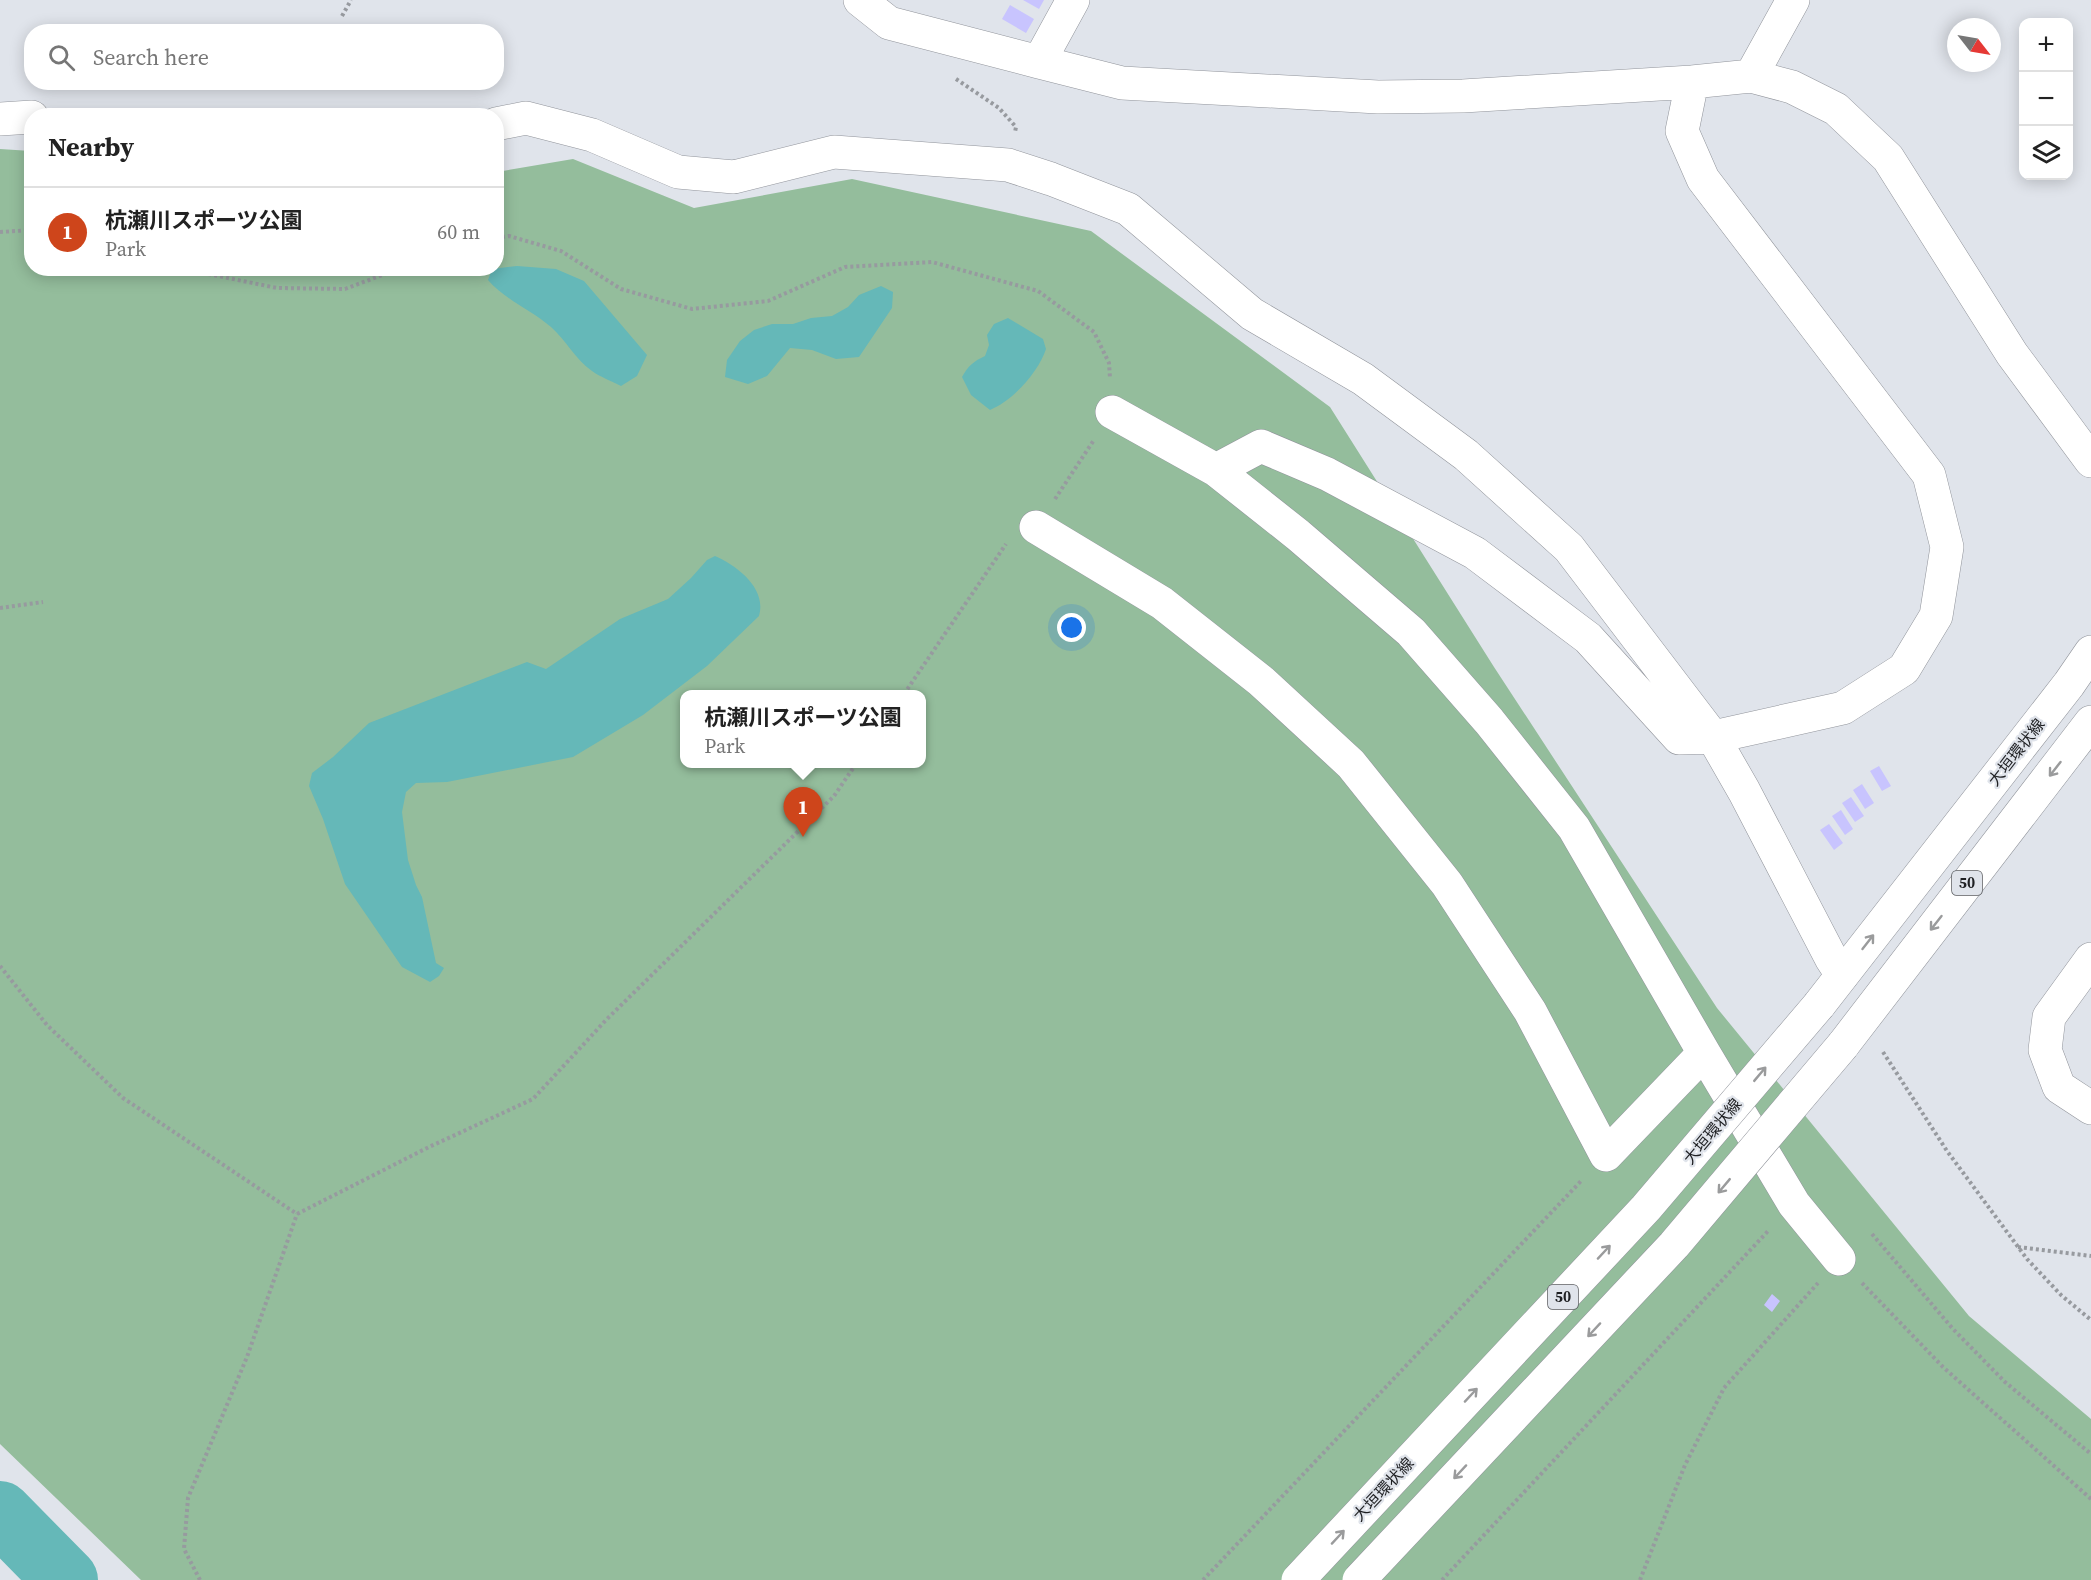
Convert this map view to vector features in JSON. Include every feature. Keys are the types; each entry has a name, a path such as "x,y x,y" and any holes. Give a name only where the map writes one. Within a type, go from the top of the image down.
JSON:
{"street":[{"path":"860,0 889,23 1122,83 1378,97 1463,96 1692,82 1751,76 1792,87 1836,109 1888,158 2013,354 2091,461"},
{"path":"1039,62 1074,0"},
{"path":"1751,76 1793,0"},
{"path":"1216,470 1261,446 1327,474 1475,553 1588,638 1679,738 1713,737 1843,708 1904,669 1936,616 1947,547 1929,475 1702,179 1682,131 1692,82"},
{"path":"0,119 24,118"},
{"path":"504,122 526,118 592,135 678,172 734,177 834,152 1008,165 1128,209 1252,314 1363,379 1466,455 1569,548 1713,737 1842,975"},
{"path":"1112,412 1216,470 1298,535 1411,632 1489,721 1574,828 1794,1204 1839,1259"},
{"path":"1036,527 1162,603 1261,681 1351,764 1447,884 1530,1011 1606,1155 1704,1053"},
{"name":"大垣環状線","path":"1298,1580 1646,1208 1819,1005 2069,684 2091,652"},
{"name":"50","path":"1359,1580 1674,1245 1850,1036 2091,722"},
{"path":"2091,958 2049,1017 2045,1050 2059,1087 2091,1108"}],"path":[{"path":"342,16 351,0"},
{"path":"0,231 24,230"},
{"path":"504,237 509,236 561,251 621,289 692,309 768,302 844,267 932,261 1038,291 1094,332 1109,363 1112,412 1036,527 1015,531 907,690"},
{"path":"218,276 277,288 345,288 379,276"},
{"path":"0,608 43,602"},
{"path":"200,1580 184,1549 188,1498 247,1357 297,1214 429,1147 533,1099 606,1020 834,796 853,768"},
{"path":"0,966 47,1025 123,1098 297,1214"},
{"path":"1850,1036 1876,1042 1947,1151 2018,1247 2061,1295 2091,1320"},
{"path":"1203,1580 1606,1155"},
{"path":"1442,1580 1794,1204"},
{"path":"1872,1234 1968,1344 2005,1382 2091,1454"},
{"path":"2018,1247 2091,1256"},
{"path":"1640,1580 1686,1465 1724,1388 1839,1259 1943,1367 2091,1499"}],"green space":[{"path":"0,149 24,151 24,276 504,276 504,171 573,159 694,208 852,179 1091,231 1330,407 1494,667 1717,1008 1969,1316 2091,1419 2091,1580 141,1580 0,1444"}],"water":[{"path":"517,266 556,269 584,281 647,355 637,376 621,386 586,366 551,327 502,293 488,280 489,276 504,276 504,268"},
{"path":"881,286 893,292 892,308 859,357 836,359 812,350 790,348 767,376 748,384 725,377 727,360 740,341 754,330 772,324 793,324 811,318 832,316 848,307 859,295"},
{"path":"1008,318 1043,339 1046,349 1038,367 1016,393 990,410 971,395 962,377 972,364 985,356 989,345 987,335 994,324"},
{"path":"715,556 741,572 755,588 759,597 759,616 707,666 643,715 573,757 447,782 416,783 406,792 402,812 408,860 422,897 436,963 444,968 439,976 430,982 402,967 345,884 309,786 312,773 333,757 369,723 527,662 546,669 620,619 668,599 707,560"}],"building":[{"path":"1023,0 1044,0 1039,9"},
{"path":"1010,5 1034,19 1026,33 1002,19"},
{"path":"1879,766 1891,786 1882,791 1870,771"},
{"path":"1862,784 1874,803 1865,809 1853,790"},
{"path":"1851,797 1864,816 1855,822 1842,803"},
{"path":"1841,810 1853,829 1845,835 1832,816"},
{"path":"1829,824 1843,843 1834,850 1820,830"},
{"path":"1772,1294 1780,1301 1772,1312 1764,1305"}],"waterway":[{"path":"0,1513 66,1580"}],"place":[{"name":"杭瀬川スポーツ公園","path":"803,837"}]}
